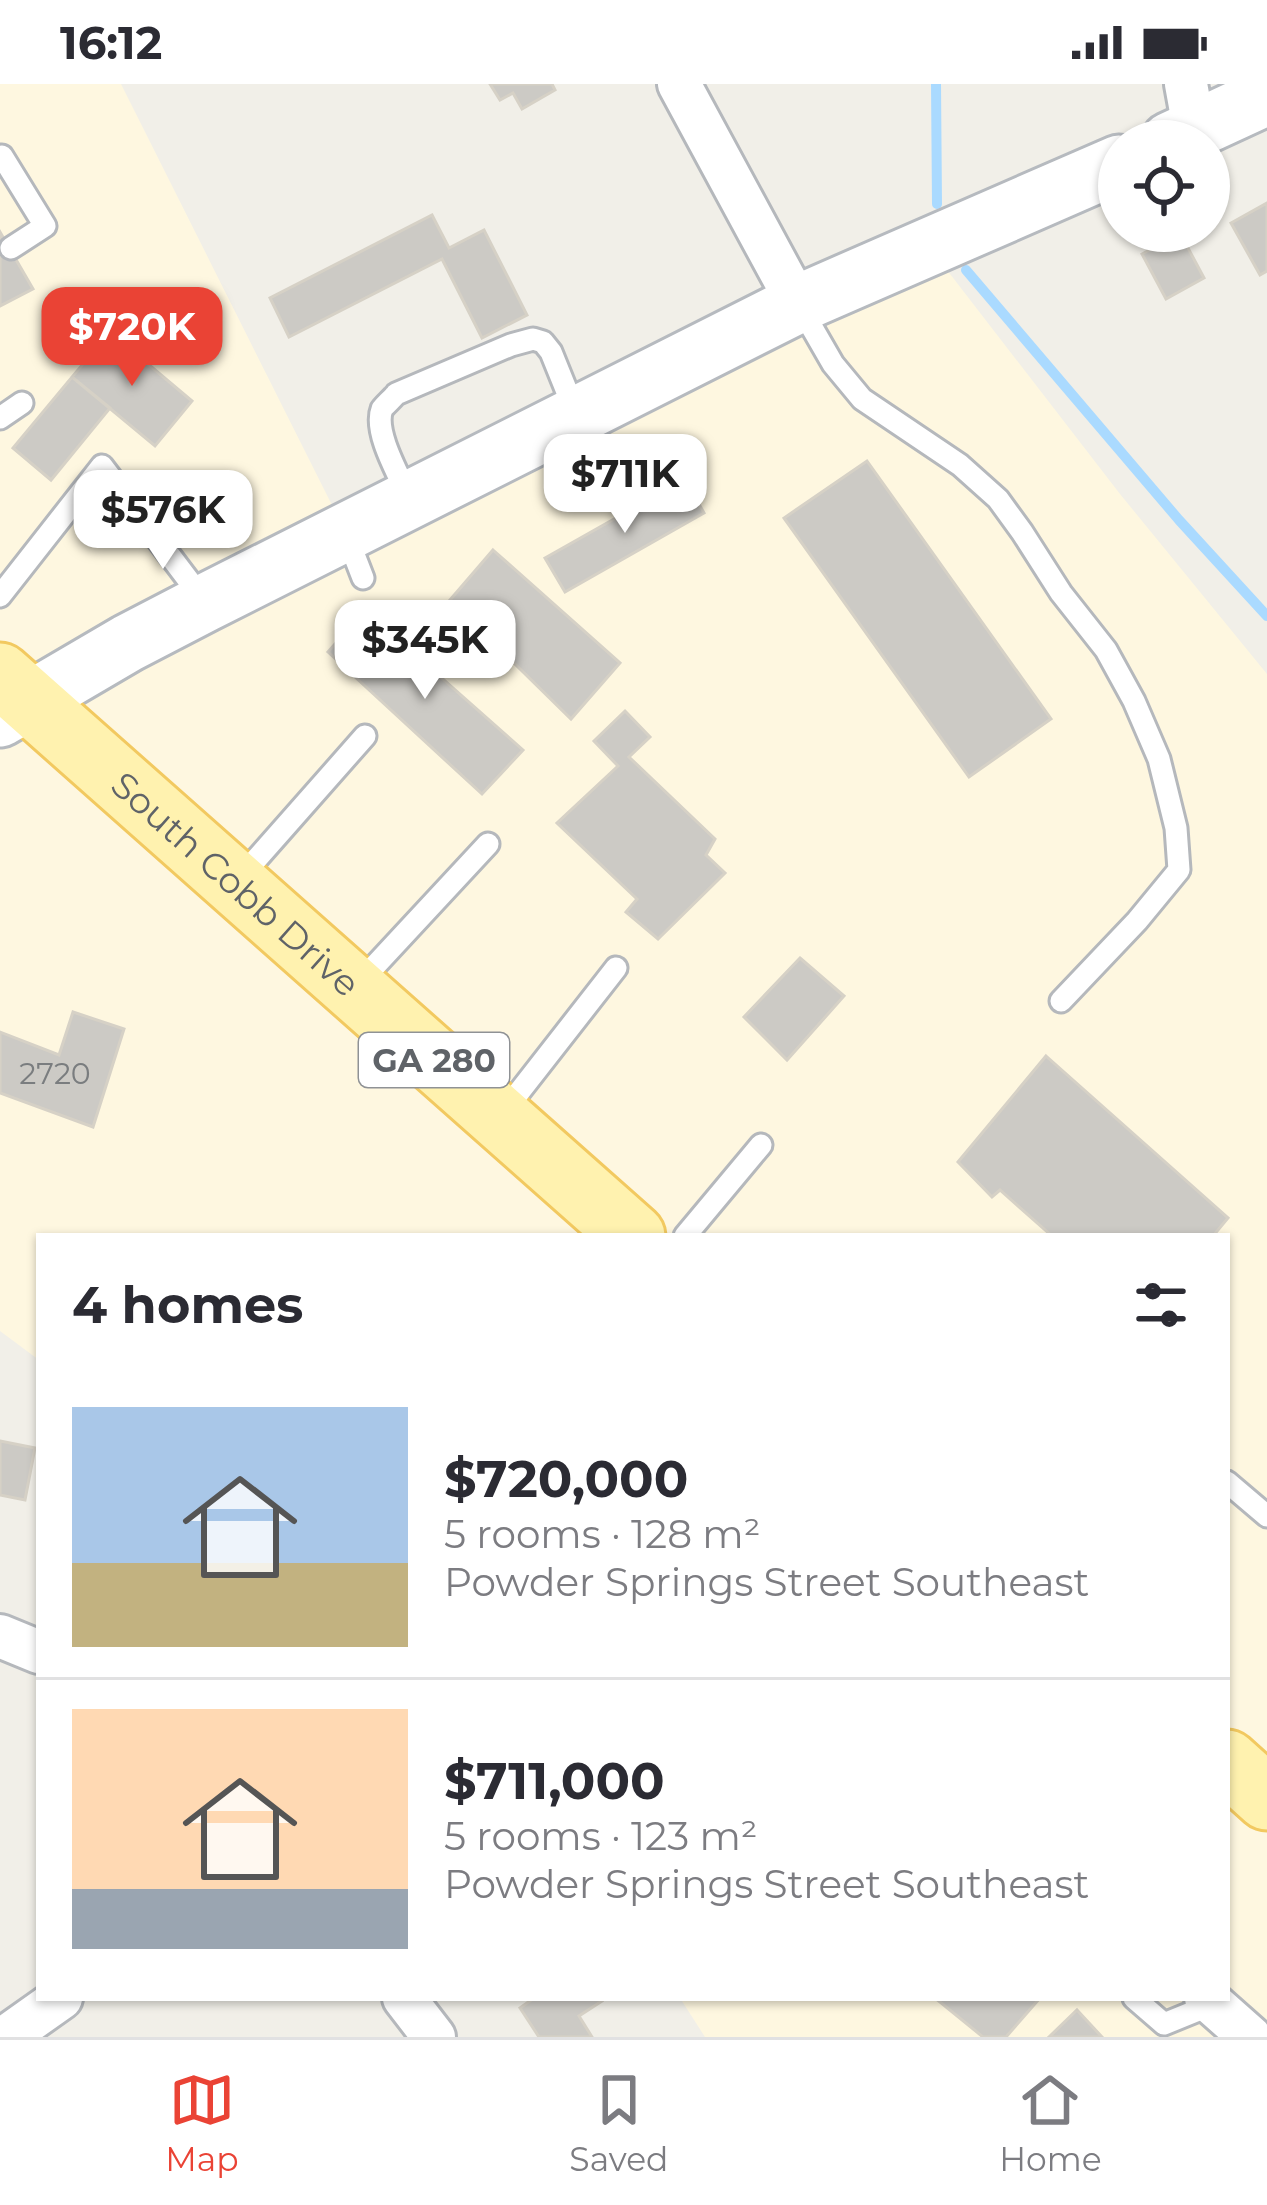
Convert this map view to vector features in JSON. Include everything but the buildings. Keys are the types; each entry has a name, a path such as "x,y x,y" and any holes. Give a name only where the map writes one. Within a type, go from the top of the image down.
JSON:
{"main road":[{"name":"South Cobb Drive","path":"9,698 235,884 630,1233"},
{"path":"1230,1765 1267,1798"}],"street":[{"path":"679,84 798,304"},
{"path":"1185,118 1267,97"},
{"path":"9,698 206,603 354,555 410,499 798,304 1098,173"},
{"path":"0,1636 36,1651"},
{"path":"6,2037 58,2001"},
{"path":"406,2001 434,2037"},
{"path":"1210,2001 1250,2037"}],"lane":[{"path":"0,157 45,226 11,248"},
{"path":"798,304 833,364 862,399 960,465 998,500 1106,650 1159,759 1176,828 1179,870 1061,1001"},
{"path":"410,499 381,427 382,408 396,394 533,340 551,352 577,414"},
{"path":"0,418 22,403"},
{"path":"0,596 102,466 206,603"},
{"path":"235,884 365,736"},
{"path":"353,989 488,844"},
{"path":"499,1118 616,968"},
{"path":"688,1233 761,1145"},
{"path":"1230,1485 1267,1516"},
{"path":"1137,2001 1164,2024 1210,2001"}],"shaded area":[{"path":"0,84 121,84 345,531 930,248 1120,494 1267,674 1267,2037 705,2037 682,2001 1230,2001 1230,1233 36,1233 36,1358 0,1331"}],"waterway":[{"path":"936,84 937,204"},
{"path":"966,270 1267,616"}]}
